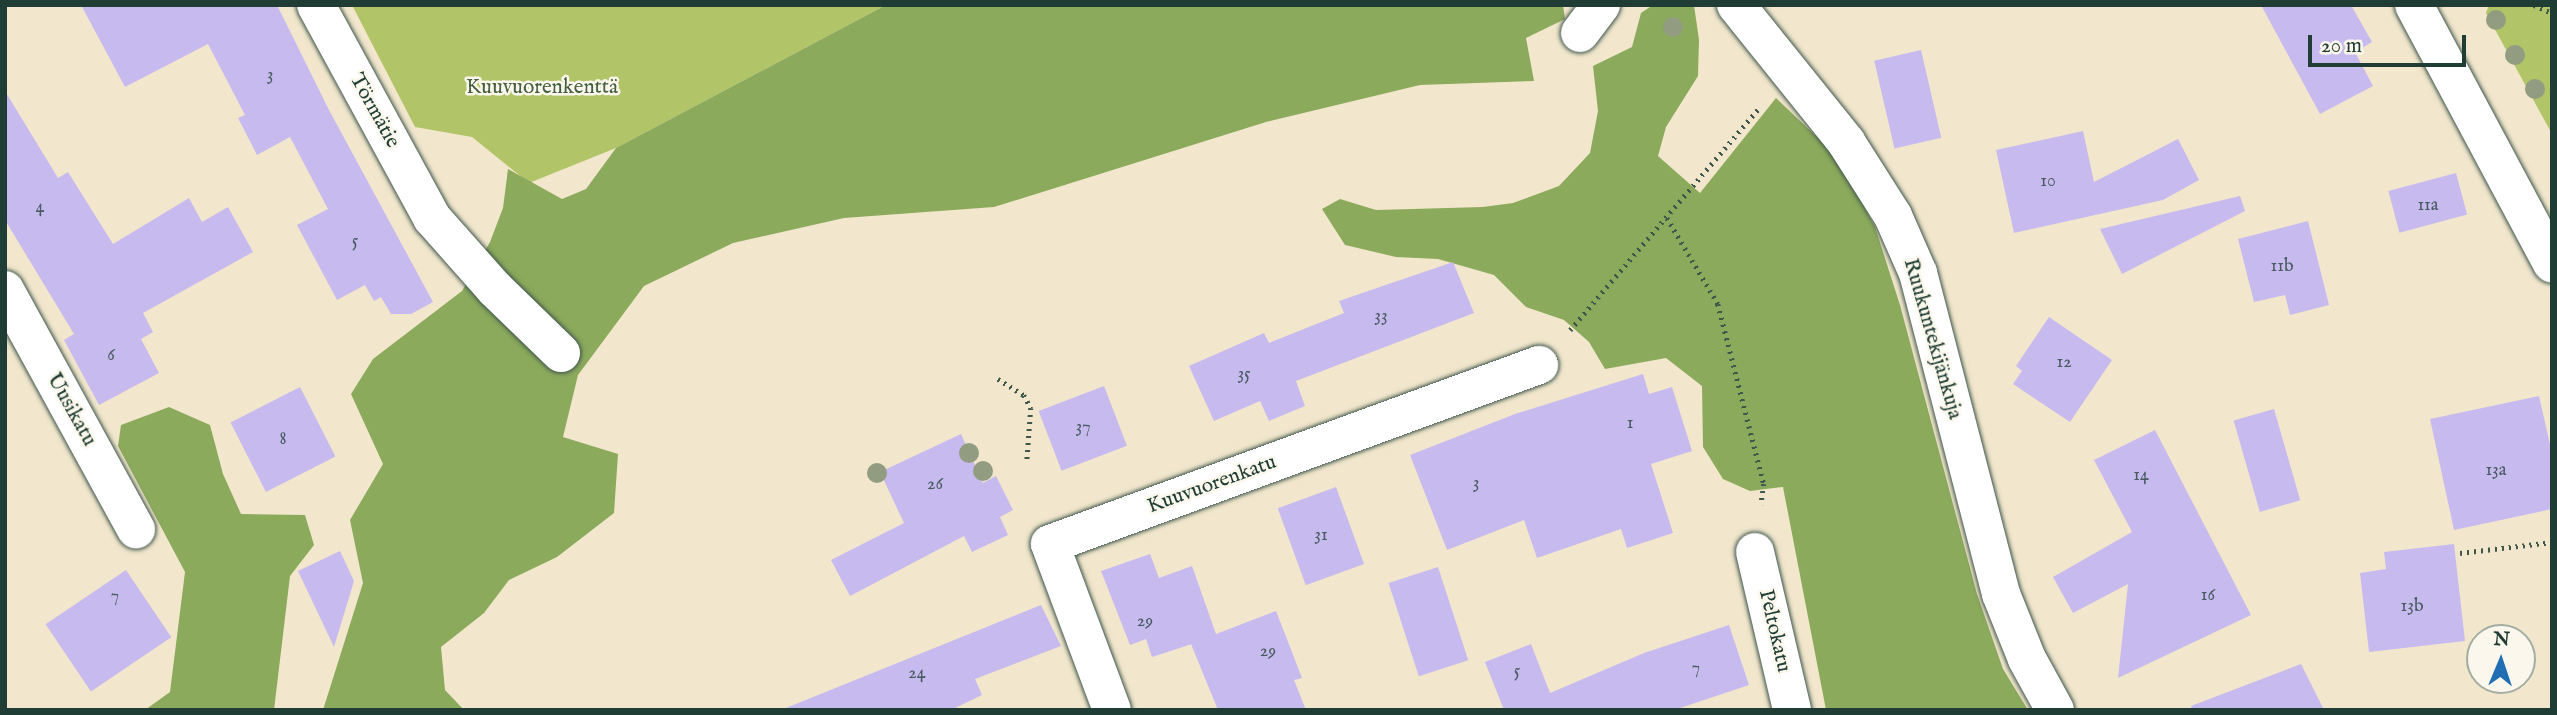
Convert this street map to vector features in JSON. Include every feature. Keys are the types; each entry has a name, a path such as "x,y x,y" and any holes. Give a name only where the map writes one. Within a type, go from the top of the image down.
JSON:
{"street":[{"name":"Törmätie","path":"316,5 432,218 561,353"},
{"name":"Ruukuntekijänkuja","path":"1736,5 1846,142 1893,216 1918,273 2001,594 2027,659 2055,710"},
{"path":"2414,5 2552,262"},
{"name":"Uusikatu","path":"5,290 136,529"},
{"name":"Kuuvuorenkatu","path":"1112,710 1050,544 1539,365"},
{"name":"Peltokatu","path":"1755,552 1792,710"}],"path":[{"path":"2534,5 2552,13"},
{"path":"1568,333 1766,99"},
{"path":"1667,218 1718,304 1764,484 1755,552"},
{"path":"998,379 1024,395 1031,408 1027,461"},
{"path":"2460,553 2552,542"}],"green space":[{"name":"Kuuvuorenkenttä","path":"352,5 886,5 616,148 529,183 472,137 415,127"},
{"path":"886,5 1563,5 1565,19 1526,38 1534,81 1420,85 1266,122 994,207 844,218 733,243 644,286 578,375 563,437 618,454 614,513 557,557 509,580 484,613 441,647 445,690 464,710 323,710 363,583 350,520 383,464 351,394 373,359 462,291 490,242 503,208 508,169 562,199 586,189 616,148"},
{"path":"1653,5 1694,5 1699,40 1698,76 1666,127 1658,156 1700,193 1776,98 1837,156 1875,227 1900,305 1977,594 2003,669 2028,710 1826,710 1783,487 1750,491 1723,479 1703,447 1702,386 1666,358 1605,369 1589,342 1564,320 1526,307 1494,275 1438,259 1396,257 1345,245 1322,209 1340,199 1376,210 1483,207 1513,203 1559,186 1590,153 1598,111 1593,66 1632,47 1641,13"},
{"path":"2489,5 2552,5 2552,134 2486,13"},
{"path":"169,407 210,425 223,474 241,514 305,515 314,545 290,576 274,710 145,710 170,692 185,572 118,446 121,425"}],"building":[{"path":"81,5 281,5 278,7 329,110 433,302 411,314 391,314 381,297 374,301 365,285 337,300 297,225 328,209 290,137 257,155 238,118 245,115 208,44 125,87"},
{"path":"2261,5 2351,5 2372,42 2355,52 2373,86 2320,114"},
{"path":"1921,50 1941,138 1894,148 1874,61"},
{"path":"5,91 58,178 68,172 113,244 189,198 202,222 228,207 253,252 143,313 153,332 141,339 159,373 99,405 64,340 74,334 5,220"},
{"path":"2083,131 2094,182 2178,139 2199,180 2163,200 2014,233 1996,150"},
{"path":"2456,173 2467,215 2400,233 2388,191"},
{"path":"2240,196 2245,211 2122,274 2100,229"},
{"path":"2308,221 2329,305 2290,315 2285,295 2254,302 2238,239"},
{"path":"1453,262 1474,313 1296,381 1305,406 1269,421 1260,401 1214,421 1189,366 1264,333 1269,343 1344,313 1339,301"},
{"path":"2049,317 2112,360 2070,422 2013,384 2022,371 2016,366"},
{"path":"1643,374 1649,394 1672,387 1692,451 1651,464 1673,533 1627,548 1621,529 1537,558 1524,520 1447,550 1410,455 1515,414"},
{"path":"1104,386 1127,446 1062,471 1039,411"},
{"path":"300,387 335,456 266,492 231,422"},
{"path":"2539,396 2552,453 2552,509 2454,530 2430,419"},
{"path":"2274,409 2300,500 2260,512 2234,421"},
{"path":"2155,430 2251,615 2118,678 2128,584 2073,613 2053,577 2132,532 2094,460"},
{"path":"961,434 983,483 996,476 1013,510 1000,517 1008,535 972,552 964,536 850,596 831,560 904,523 880,472"},
{"path":"1336,487 1364,564 1306,585 1278,508"},
{"path":"2454,544 2465,641 2369,652 2360,573 2386,569 2384,552"},
{"path":"340,551 354,581 334,647 298,571"},
{"path":"1150,554 1159,578 1192,566 1216,634 1276,611 1302,678 1294,680 1306,710 1218,710 1191,644 1152,657 1146,639 1130,645 1101,571"},
{"path":"1438,567 1468,660 1419,676 1389,583"},
{"path":"126,570 171,637 91,691 46,624"},
{"path":"1041,605 1061,646 975,679 982,695 951,710 781,710"},
{"path":"1729,625 1749,685 1674,710 1504,710 1485,662 1531,644 1550,693 1644,653"},
{"path":"2301,664 2324,710 2192,710 2191,706"}]}
